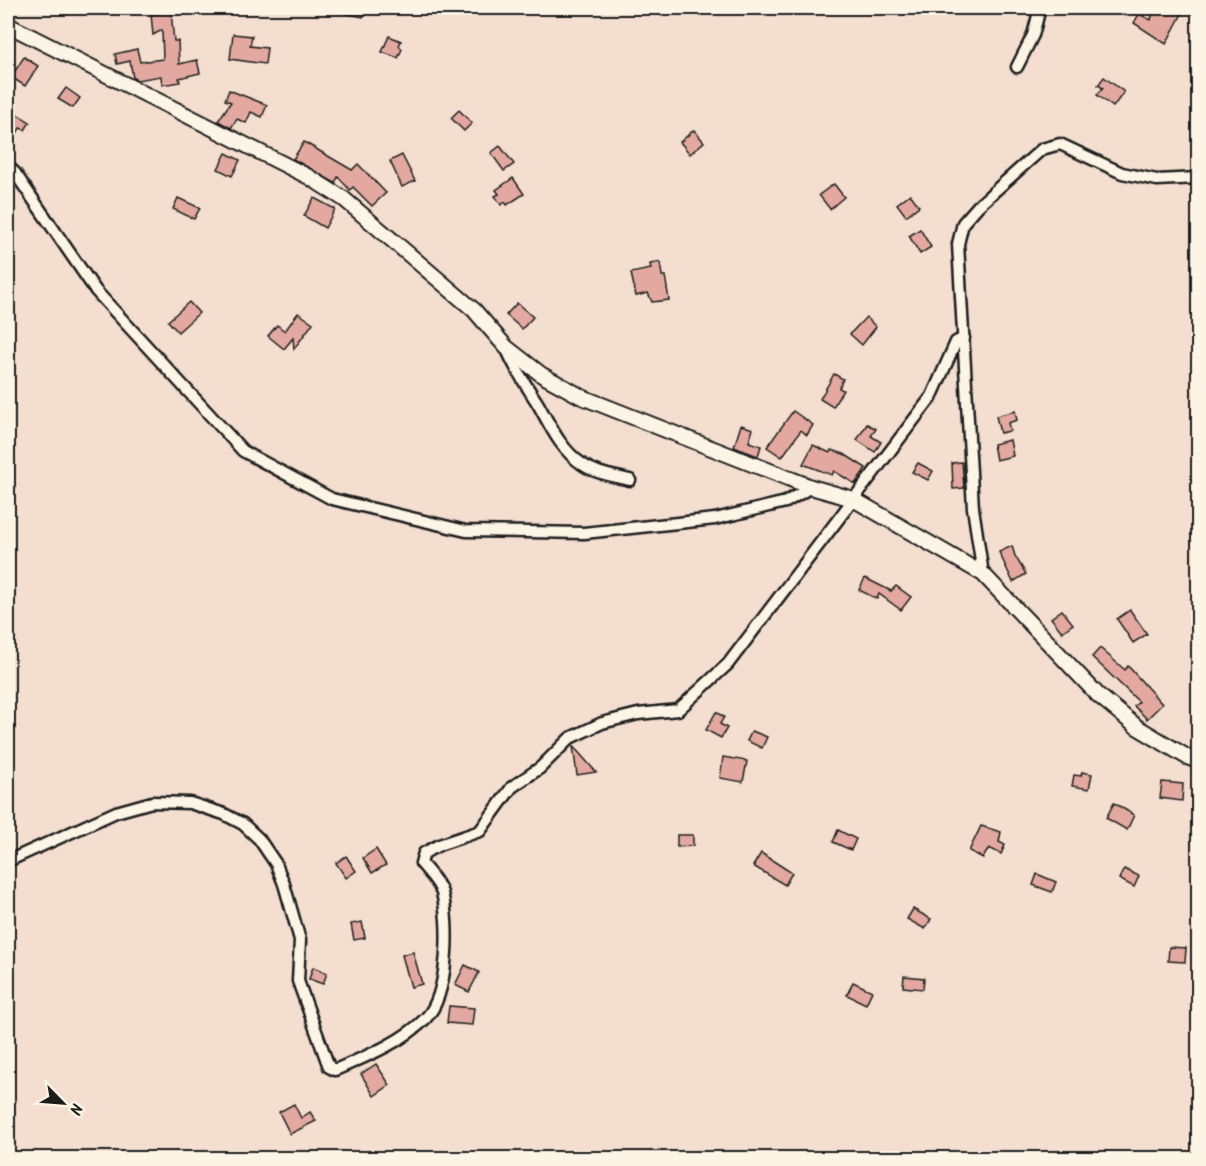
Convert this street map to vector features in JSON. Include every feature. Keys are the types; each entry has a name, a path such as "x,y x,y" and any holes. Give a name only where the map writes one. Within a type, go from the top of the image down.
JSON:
{"street":[{"path":"1017,67 1033,35 1040,8"},
{"path":"8,25 309,177 344,199 474,310 506,347 542,375 582,397 811,488 854,499 982,574 1098,695 1137,727 1187,757 1198,761"},
{"path":"982,574 973,507 958,244 963,223 1042,149 1060,144 1122,173 1157,180 1198,178"},
{"path":"8,166 96,291 243,451 332,500 466,531 584,533 715,519 786,502 811,488"},
{"path":"8,861 116,812 152,802 190,803 224,814 243,824 259,839 276,864 300,940 298,981 329,1067 335,1071 405,1034 428,1016 443,979 448,942 442,890 421,863 424,853 439,845 480,831 512,787 540,768 570,738 602,723 638,714 678,710 728,664 932,396 956,342 964,338"},
{"path":"506,347 515,370 558,439 580,463 596,472 630,480"}],"building":[{"path":"337,8 368,8 363,17 337,12"},
{"path":"1154,8 1185,8 1166,44 1134,23 1139,14 1151,20"},
{"path":"171,12 174,41 178,41 179,64 197,60 200,73 179,78 180,82 162,85 161,76 137,80 133,78 130,61 117,64 115,54 137,49 140,62 163,59 162,30 153,35 151,14"},
{"path":"233,34 252,36 250,46 267,48 265,64 230,59"},
{"path":"389,36 401,41 399,46 402,49 398,58 382,52"},
{"path":"24,57 38,66 25,86 11,77"},
{"path":"1104,77 1124,92 1113,107 1097,95 1103,88 1098,85"},
{"path":"66,88 80,98 73,108 58,99"},
{"path":"229,90 267,105 262,117 251,112 246,123 237,119 231,128 218,121 231,102 225,100"},
{"path":"459,110 472,123 464,131 451,118"},
{"path":"15,113 30,122 25,130 20,128 8,150 8,125"},
{"path":"694,130 704,142 690,154 680,142"},
{"path":"304,142 352,170 358,164 386,193 372,206 353,187 350,190 338,177 335,183 293,159"},
{"path":"500,146 514,164 504,171 491,153"},
{"path":"226,153 240,160 232,176 218,169"},
{"path":"402,155 415,181 402,187 390,161"},
{"path":"513,178 524,194 507,205 505,202 501,205 495,196 499,194 496,190"},
{"path":"834,184 844,197 830,209 819,195"},
{"path":"910,194 919,206 906,216 897,204"},
{"path":"178,198 200,208 194,219 173,209"},
{"path":"314,198 335,209 325,228 304,216"},
{"path":"920,229 931,247 920,254 909,236"},
{"path":"660,262 669,300 652,302 648,293 636,296 631,273 651,269 650,264"},
{"path":"189,302 199,313 178,332 168,321"},
{"path":"517,303 533,317 522,329 506,315"},
{"path":"298,313 313,323 294,349 293,338 284,349 268,336 277,325 285,331"},
{"path":"866,317 876,327 862,345 850,334"},
{"path":"834,374 843,379 839,388 843,390 833,407 820,399"},
{"path":"793,411 813,425 807,435 801,430 782,457 767,447"},
{"path":"1015,411 1017,420 1008,423 1010,431 1000,433 996,416"},
{"path":"867,424 876,429 871,436 881,442 875,452 857,440"},
{"path":"741,425 753,429 749,442 761,446 758,456 734,447"},
{"path":"1010,440 1013,456 996,460 993,444"},
{"path":"813,445 830,453 831,450 844,454 866,468 855,484 834,471 832,475 803,464"},
{"path":"962,462 964,488 953,489 952,463"},
{"path":"918,463 933,471 928,480 912,472"},
{"path":"1012,546 1026,574 1013,582 999,552"},
{"path":"865,578 891,591 896,586 911,597 901,610 879,594 877,599 859,590"},
{"path":"1062,610 1073,624 1062,632 1051,618"},
{"path":"1130,610 1147,634 1133,643 1117,619"},
{"path":"1100,648 1125,670 1128,666 1162,704 1147,719 1134,706 1139,702 1092,657"},
{"path":"716,712 724,717 720,724 727,728 721,738 706,730"},
{"path":"752,731 767,737 762,748 747,741"},
{"path":"573,746 596,772 577,775"},
{"path":"723,757 747,761 743,782 720,778"},
{"path":"1082,772 1092,774 1089,789 1072,786 1074,775 1081,776"},
{"path":"1162,782 1183,784 1182,801 1160,798"},
{"path":"1114,803 1134,815 1127,830 1106,818"},
{"path":"981,826 1001,832 999,842 1005,845 1001,854 989,848 983,858 969,851"},
{"path":"838,830 856,839 851,850 833,842"},
{"path":"677,835 693,835 693,846 677,847"},
{"path":"376,849 386,865 372,873 363,858"},
{"path":"761,853 792,873 785,885 753,866"},
{"path":"346,856 356,871 346,878 336,863"},
{"path":"1124,869 1139,876 1134,887 1119,879"},
{"path":"1037,874 1056,882 1052,892 1033,885"},
{"path":"913,909 931,919 925,929 907,919"},
{"path":"362,922 365,938 354,940 351,924"},
{"path":"1169,947 1186,948 1185,962 1168,961"},
{"path":"413,952 422,984 411,987 402,955"},
{"path":"465,965 479,972 469,992 455,985"},
{"path":"313,967 327,973 323,984 309,979"},
{"path":"904,976 924,978 923,989 903,987"},
{"path":"853,982 872,991 866,1004 847,995"},
{"path":"449,1006 474,1008 472,1025 447,1023"},
{"path":"376,1064 390,1085 374,1096 361,1074"},
{"path":"294,1104 301,1118 310,1112 316,1121 290,1134 279,1112"}]}
